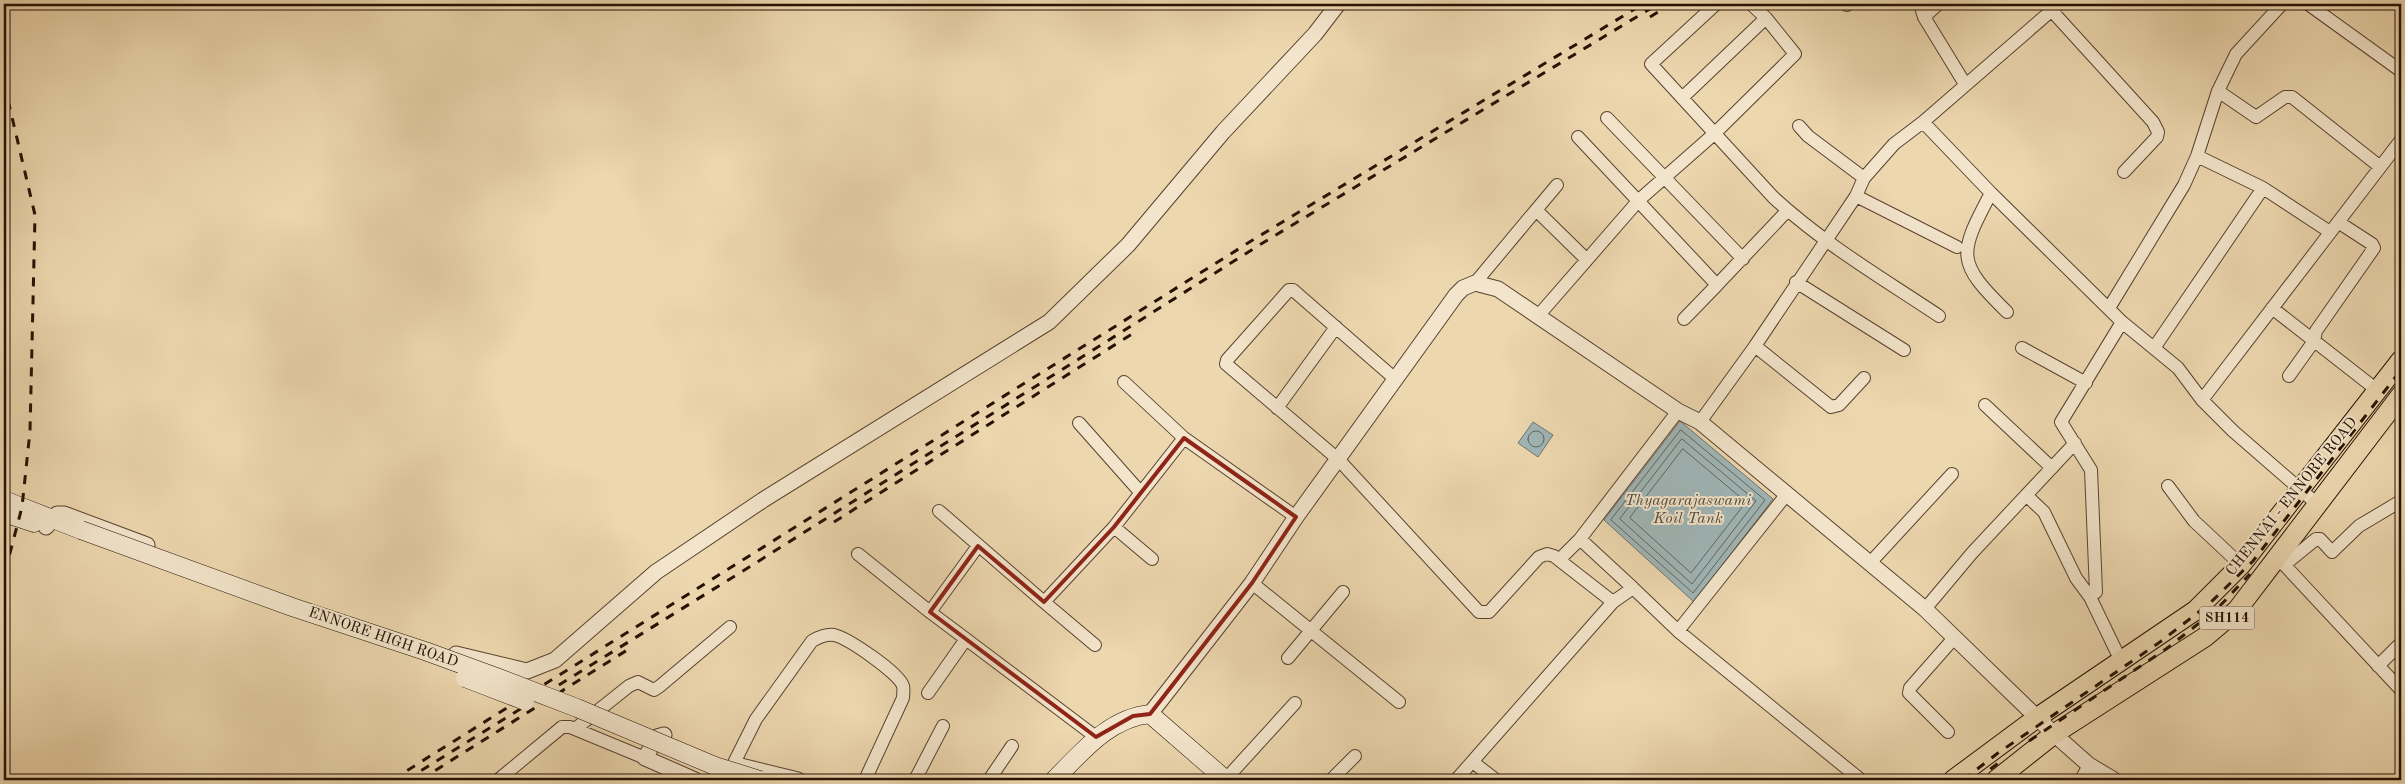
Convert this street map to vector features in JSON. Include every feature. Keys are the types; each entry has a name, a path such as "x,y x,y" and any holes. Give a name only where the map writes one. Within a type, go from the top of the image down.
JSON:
{"main road":[{"name":"CHENNAI - ENNORE ROAD","path":"1953,780 2038,717 2196,610 2241,564 2401,360"},
{"name":"CHENNAI - ENNORE ROAD","path":"1996,780 2054,734 2205,637 2237,610 2281,561 2316,503 2401,395"},
{"name":"ENNORE HIGH ROAD","path":"4,500 49,523 452,661 578,708 715,766 760,780"},
{"name":"ENNORE HIGH ROAD","path":"4,513 49,523"},
{"name":"ENNORE HIGH ROAD","path":"79,534 288,618 476,683 572,719 659,756 725,780"},
{"path":"1054,780 1096,737 1133,716 1150,714 1225,780"}],"street":[{"path":"49,523 57,514 64,514 246,581 472,659 527,671 542,667 568,650 656,572 763,500 1049,322 1128,245 1223,132 1315,34 1338,4"},
{"path":"1716,4 1652,64 1714,134 1788,211 1824,241 1939,316"},
{"path":"1538,316 1639,200 1714,134 1795,54 1766,18 1751,4"},
{"path":"1920,4 1924,17 1965,84"},
{"path":"1924,17 1938,4"},
{"path":"2109,308 2184,185 2197,156 2218,91 2236,54 2282,4"},
{"path":"2308,4 2401,71"},
{"path":"1700,422 1755,346 1796,282 1856,196 1864,178 1894,144 1923,122 2055,7 2153,122 2158,132 2157,137 2124,172"},
{"path":"1682,98 1766,18"},
{"path":"2218,91 2256,117 2285,97 2292,97 2379,166"},
{"path":"1607,118 1743,259"},
{"path":"1923,122 1991,193 2122,322 2178,368 2202,400 2233,431 2316,503"},
{"path":"1799,126 1808,136 1864,178"},
{"path":"1578,137 1717,285"},
{"path":"2202,400 2379,166 2401,140"},
{"path":"2197,156 2263,188 2334,227 2372,244 2374,248 2316,331 2314,341 2289,376"},
{"path":"1150,714 1252,583 1394,378 1456,295 1463,288 1475,282 1557,185"},
{"path":"2154,348 2263,188"},
{"path":"1991,193 1975,225 1966,253 1971,270 2007,312"},
{"path":"1856,196 1957,247"},
{"path":"1536,210 1586,259"},
{"path":"1684,319 1788,211"},
{"path":"1475,282 1498,289 1678,411 1700,422 1925,609 2054,734 2089,765 2114,780"},
{"path":"1796,282 1904,350"},
{"path":"1394,378 1293,290 1289,290 1227,360 1228,367 1339,460 1479,612 1489,612 1539,557 1547,554 1559,560 1613,602"},
{"path":"2272,308 2377,390"},
{"path":"2090,597 2096,592 2091,470 2061,422 2122,322"},
{"path":"1277,408 1336,326"},
{"path":"1755,346 1834,408 1864,378"},
{"path":"2022,348 2086,383"},
{"path":"1124,382 1184,438 1296,517"},
{"path":"1985,405 2052,468"},
{"path":"1559,560 1580,539 1678,411"},
{"path":"1079,423 1141,493"},
{"path":"1044,602 1114,527 1184,438"},
{"path":"1925,609 2075,443"},
{"path":"1870,563 1952,474"},
{"path":"2168,486 2194,521 2241,564"},
{"path":"1678,631 1786,495"},
{"path":"2026,495 2044,512 2076,578 2090,597 2121,661"},
{"path":"2401,501 2359,526 2332,552 2318,538 2281,561 2401,690"},
{"path":"939,511 1095,645"},
{"path":"1114,527 1152,559"},
{"path":"1580,539 1678,631 1861,780"},
{"path":"930,612 978,546"},
{"path":"858,554 930,612 1096,737"},
{"path":"1252,583 1399,702"},
{"path":"1456,780 1474,763 1613,602 1633,588"},
{"path":"1288,658 1343,592"},
{"path":"575,729 629,686 638,682 654,690 730,626"},
{"path":"734,763 756,719 812,641 824,635 836,636 873,658 898,678 904,687 903,698 864,780"},
{"path":"1948,732 1908,693 1910,688 1955,638"},
{"path":"928,693 966,639"},
{"path":"2378,666 2401,643"},
{"path":"1225,780 1295,703"},
{"path":"914,780 942,726"},
{"path":"498,780 557,729 562,727 575,729 696,780"},
{"path":"646,758 657,737 664,735 697,751 798,780"},
{"path":"989,780 1012,746"},
{"path":"1331,780 1355,756"},
{"path":"1474,763 1496,780"},
{"path":"2081,780 2089,765"}],"highlighted area":[{"path":"1184,438 1296,517 1252,583 1150,714 1133,716 1096,737 930,612 978,546 1044,602 1114,527"}],"water":[{"name":"Thyagarajaswami Koil Tank","path":"1680,421 1773,499 1694,602 1604,520"},
{"path":"1533,422 1553,435 1538,457 1518,443"}],"railway":[{"path":"392,780 1256,238 1643,4"},
{"path":"406,780 754,564 1261,244 1658,4"},
{"path":"1650,17 1671,4"},
{"path":"4,83 35,215 30,431 22,507 4,576"},
{"path":"834,522 1132,334"},
{"path":"1963,780 1998,753 2160,642 2209,604 2253,561 2401,370"},
{"path":"2029,741 2166,649 2216,610 2250,574"},
{"path":"420,780 632,647"},
{"path":"1976,780 2001,761"}]}
